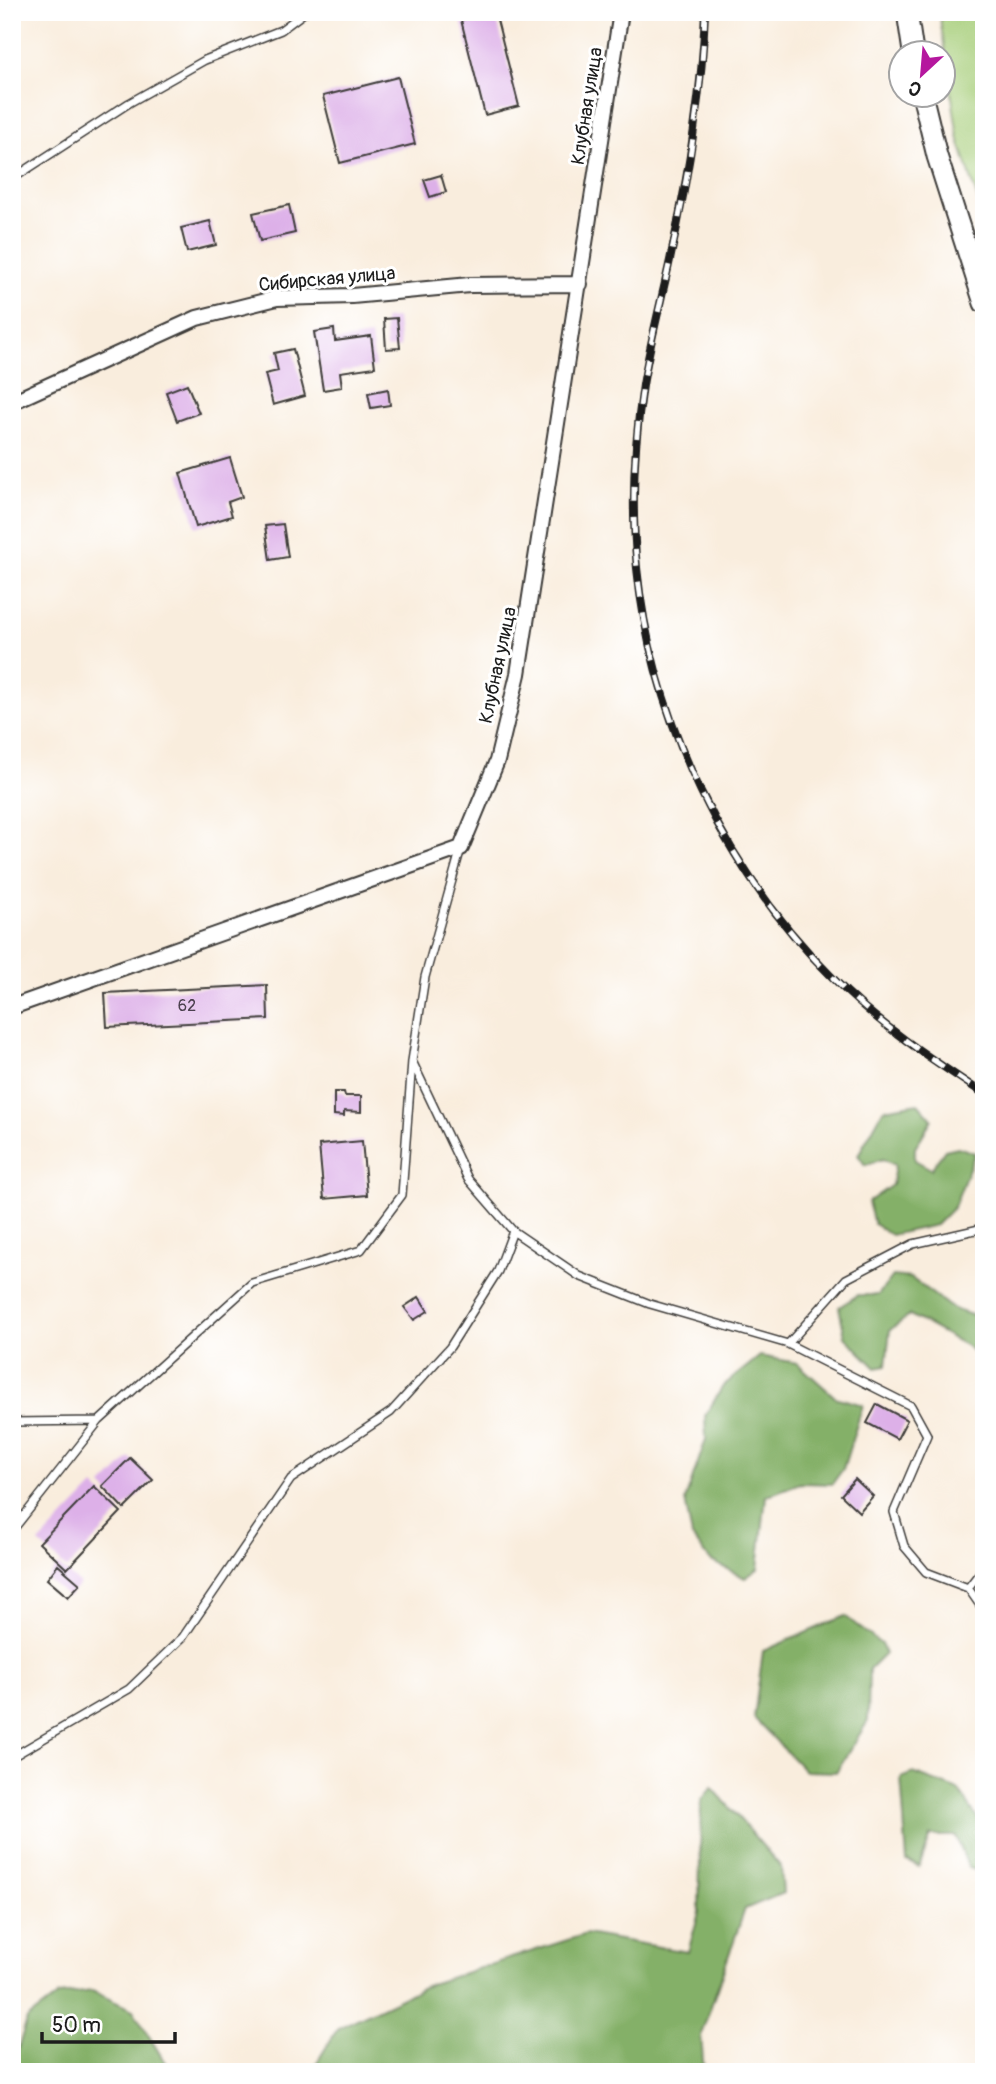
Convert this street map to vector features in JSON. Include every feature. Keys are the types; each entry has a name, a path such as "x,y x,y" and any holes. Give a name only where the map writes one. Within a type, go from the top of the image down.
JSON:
{"main road":[{"path":"907,12 911,38"},
{"path":"925,108 937,156 984,303"}],"street":[{"name":"Клубная улица","path":"461,848 497,761 518,674 621,12"},
{"name":"Сибирская улица","path":"12,402 197,318 277,298 352,296 470,285 580,284"},
{"path":"12,1007 461,848"}],"lane":[{"path":"12,179 129,103 205,60 281,30 306,12"},
{"path":"12,1531 99,1421 252,1283 361,1250 402,1195 412,1061 425,976 461,848"},
{"path":"412,1061 468,1179 513,1231 579,1276 650,1304 788,1344 911,1406 927,1435 894,1512 904,1546 926,1572 968,1588 984,1611"},
{"path":"788,1344 846,1279 913,1244 984,1228"},
{"path":"12,1757 129,1689 183,1637 291,1479 391,1412 450,1347 498,1271 513,1231"},
{"path":"12,1422 99,1421"},
{"path":"968,1588 984,1567"}],"green space":[{"path":"939,12 984,12 984,219 958,137 954,108 958,108 958,38 943,38"},
{"path":"918,1103 932,1119 915,1148 915,1160 931,1169 945,1150 958,1147 975,1153 954,1207 936,1225 891,1235 874,1224 868,1202 892,1185 895,1165 883,1159 865,1165 858,1155 884,1109"},
{"path":"893,1276 911,1278 953,1309 984,1319 984,1360 965,1345 910,1315 890,1330 886,1366 876,1368 845,1337 839,1307 858,1295 878,1295"},
{"path":"760,1356 797,1363 835,1397 863,1405 843,1469 832,1484 800,1483 766,1496 758,1569 745,1578 711,1561 692,1537 685,1500 706,1439 705,1416 723,1386"},
{"path":"845,1616 881,1644 885,1654 869,1670 868,1721 836,1772 805,1771 754,1718 763,1651"},
{"path":"913,1773 959,1790 984,1828 984,1873 968,1867 956,1836 931,1836 919,1867 907,1861 901,1778"},
{"path":"712,1787 781,1867 783,1893 745,1909 701,2035 704,2072 311,2072 338,2028 430,1984 586,1934 688,1952 699,1912 701,1801"},
{"path":"92,1991 133,2010 171,2072 22,2072 14,2062 27,2019 59,1995"}],"building":[{"path":"495,12 519,106 485,115 461,20"},
{"path":"398,77 415,144 340,163 323,96"},
{"path":"441,175 446,192 430,197 424,180"},
{"path":"289,205 295,233 260,241 253,213"},
{"path":"210,221 216,245 187,252 181,228"},
{"path":"397,318 400,348 386,349 384,319"},
{"path":"334,329 335,341 371,336 375,367 340,372 342,387 323,390 314,332"},
{"path":"293,349 305,396 273,405 265,374 278,371 274,353"},
{"path":"187,384 199,413 177,421 166,392"},
{"path":"388,389 390,405 371,408 368,393"},
{"path":"230,458 242,497 228,502 232,516 196,527 180,473"},
{"path":"283,524 288,557 270,560 265,526"},
{"path":"267,985 268,1019 107,1027 105,993"},
{"path":"334,1092 344,1092 345,1096 361,1096 361,1112 344,1111 344,1116 334,1115"},
{"path":"362,1141 367,1195 324,1199 319,1145"},
{"path":"419,1297 428,1311 414,1320 404,1307"},
{"path":"877,1404 907,1420 897,1439 867,1423"},
{"path":"130,1458 153,1480 124,1509 102,1486"},
{"path":"855,1479 873,1496 859,1512 841,1495"},
{"path":"94,1486 121,1512 67,1569 39,1543"},
{"path":"58,1565 80,1584 68,1597 47,1579"}],"railway":[{"path":"705,12 693,136 677,229 646,369 636,453 634,522 637,568 645,625 659,681 677,736 700,790 759,891 795,937 834,979 887,1026 984,1094"}]}
